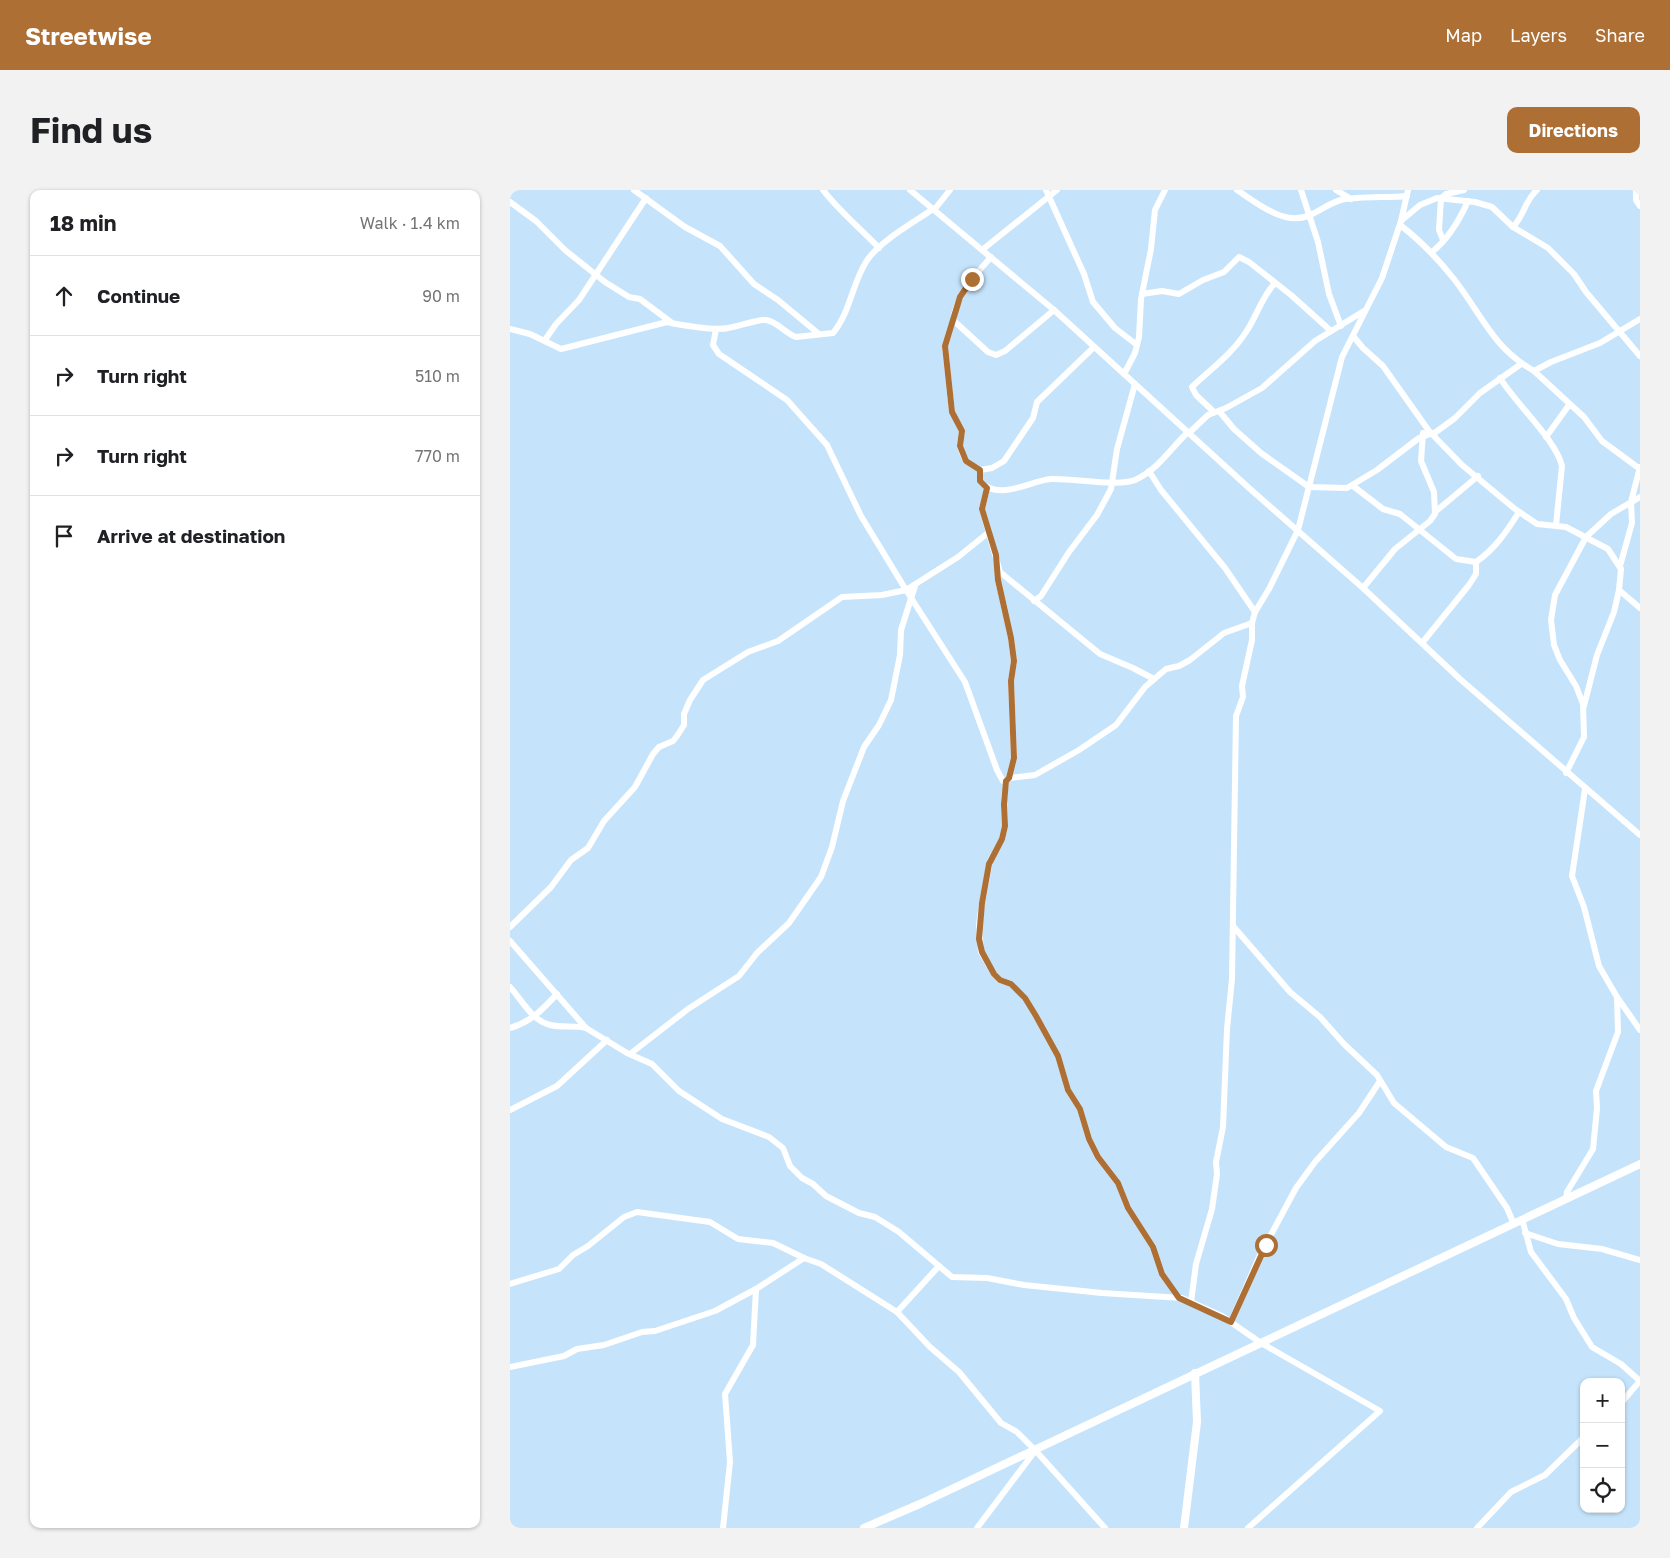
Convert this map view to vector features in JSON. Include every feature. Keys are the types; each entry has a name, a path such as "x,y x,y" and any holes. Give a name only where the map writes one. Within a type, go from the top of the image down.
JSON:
{"street":[{"path":"634,190 685,227 720,246 754,284 778,300 819,334"},
{"path":"823,190 836,207 846,213 880,248"},
{"path":"910,190 1054,310 1566,773 1640,835"},
{"path":"510,329 545,340 558,348 564,349 667,322 716,329 746,325 764,320 776,324 796,337 833,333 837,328 865,263 880,248 933,209 950,190"},
{"path":"982,250 1048,193 1057,190"},
{"path":"1124,374 1137,345 1142,294 1151,249 1156,205 1164,190"},
{"path":"1191,1302 1196,1264 1212,1208 1217,1174 1216,1162 1223,1127 1227,1029 1232,979 1233,804 1238,726 1236,716 1243,698 1242,686 1252,640 1252,623 1298,530 1342,357 1382,278 1401,223 1408,193 1350,199 1328,205 1309,216 1293,218 1279,215 1237,190"},
{"path":"1301,190 1318,242 1329,294 1341,326"},
{"path":"1336,190 1350,199"},
{"path":"1443,240 1439,230 1442,198 1446,194 1464,190"},
{"path":"1513,227 1522,218 1531,195 1537,190"},
{"path":"1636,190 1636,200 1640,206"},
{"path":"1048,193 1084,274 1093,302 1115,328 1137,345"},
{"path":"545,340 556,324 579,300 646,198"},
{"path":"1401,223 1420,205 1437,198 1468,201 1492,207 1513,227 1548,248 1574,274 1586,292 1640,356"},
{"path":"1432,252 1462,215 1468,201"},
{"path":"510,202 536,221 565,250 605,282 629,297 640,299 672,324"},
{"path":"1401,223 1432,252 1469,299 1495,340 1521,364 1534,371 1584,417 1602,441 1640,468 1631,502 1633,508 1632,523 1620,566 1619,590 1608,628 1597,655 1583,708 1583,742 1566,773"},
{"path":"1142,294 1162,291 1179,294 1203,280 1224,272 1239,257 1275,282 1331,331"},
{"path":"991,258 972,279 960,297 945,346 952,412 962,431 960,446 966,461 980,470 992,468 1004,461 1033,418 1037,402 1094,347"},
{"path":"1275,282 1262,300 1251,324 1233,350 1192,387 1196,394 1261,453 1309,487 1336,489 1353,486 1423,436 1433,432 1462,413 1480,393 1521,364"},
{"path":"953,320 988,352 996,355 1005,351 1054,310"},
{"path":"980,470 980,481 987,488 1002,490 1049,479 1132,481 1160,464 1188,432 1217,412 1262,388 1315,341 1365,310"},
{"path":"1534,371 1551,362 1600,343 1640,319"},
{"path":"716,329 713,345 719,354 787,400 827,445 861,516 962,677 997,770 1003,781 1030,776 1044,771 1110,729 1145,686 1166,669 1179,666 1190,660 1224,633 1252,623"},
{"path":"1353,336 1362,348 1384,366 1424,424 1462,465 1478,476 1519,512 1537,524 1566,527 1586,537 1608,550 1620,566"},
{"path":"1500,378 1511,395 1554,446 1562,466 1556,525"},
{"path":"1037,603 1097,515 1111,489 1118,449 1135,384"},
{"path":"1546,437 1570,405"},
{"path":"1424,424 1420,461 1434,492 1435,512"},
{"path":"1149,471 1161,490 1225,568 1256,612"},
{"path":"1363,588 1395,549 1430,521 1435,512 1478,476"},
{"path":"1353,486 1383,509 1400,514 1456,559 1476,562"},
{"path":"987,488 982,509 998,570 998,580 1011,638 1014,661 1011,681 1014,758 1004,804 1005,826 1002,839 989,864 982,903 979,932 982,952 994,974 1000,980 1011,984 1025,998 1036,1016 1058,1056 1066,1085 1080,1109 1095,1151 1118,1183 1128,1208 1153,1247 1162,1274 1179,1298"},
{"path":"1583,708 1576,686 1560,660 1554,645 1551,620 1555,595 1586,537 1611,514 1640,497"},
{"path":"1422,643 1469,585 1476,574 1476,562 1499,542 1519,512"},
{"path":"510,927 551,887 571,860 588,848 604,821 635,787 652,754 658,747 673,741 677,736 684,725 684,714 690,700 703,680 748,652 778,641 842,597 882,596 914,586 989,532"},
{"path":"998,570 1100,654 1154,679"},
{"path":"630,1054 688,1008 739,976 757,953 789,923 821,877 832,847 843,801 864,747 884,717 891,700 900,655 901,630 914,586"},
{"path":"1619,590 1640,608"},
{"path":"1585,789 1572,876 1584,907 1596,960 1617,997 1640,1030"},
{"path":"1233,926 1290,992 1320,1017 1344,1044 1377,1075 1394,1103 1407,1116 1446,1147 1474,1158 1507,1208 1513,1222"},
{"path":"510,941 586,1028 630,1054 652,1064 679,1091 722,1119 769,1137 782,1148 790,1166 796,1173 813,1184 820,1192 899,1232 955,1278 987,1278 1024,1285 1179,1298 1231,1322 1261,1343 1380,1410 1248,1528"},
{"path":"510,987 535,1016 552,1026 586,1028"},
{"path":"510,1028 522,1025 535,1016 557,994"},
{"path":"1566,1199 1568,1192 1593,1149 1597,1108 1596,1091 1618,1032 1617,997"},
{"path":"510,1110 557,1086 607,1040"},
{"path":"1231,1322 1259,1258 1296,1188 1315,1162 1359,1112 1380,1081"},
{"path":"864,1528 1035,1450 1513,1222 1640,1164"},
{"path":"510,1284 558,1269 573,1255 588,1246 624,1217 637,1212 710,1222 738,1239 774,1243 821,1264 897,1312 930,1347 959,1372 1001,1423 1017,1432 1035,1450 1105,1528"},
{"path":"1522,1219 1531,1252 1561,1292 1592,1347 1621,1364 1640,1381 1625,1398"},
{"path":"1525,1233 1558,1244 1602,1249 1640,1260"},
{"path":"510,1367 564,1356 578,1349 604,1345 642,1332 655,1331 714,1311 756,1289 804,1258"},
{"path":"897,1312 939,1266"},
{"path":"723,1528 730,1462 725,1394 753,1345 756,1289"},
{"path":"1184,1528 1197,1422 1195,1373"},
{"path":"1477,1528 1511,1492 1545,1475 1580,1441"},
{"path":"977,1528 1035,1450"}],"route":[{"path":"972,279 960,297 945,346 952,412 962,431 960,446 963,455 966,461 974,468 980,470 980,481 987,488 982,509 996,555 998,580 1011,638 1014,661 1011,681 1014,758 1009,778 1006,781 1004,804 1006,819 1002,839 990,861 987,872 979,925 979,939 982,952 998,979 1011,984 1025,998 1036,1016 1044,1034 1058,1056 1068,1090 1080,1109 1089,1139 1098,1157 1118,1183 1128,1208 1153,1247 1162,1274 1179,1298 1222,1316 1231,1322 1242,1302 1250,1279 1266,1245"}]}
